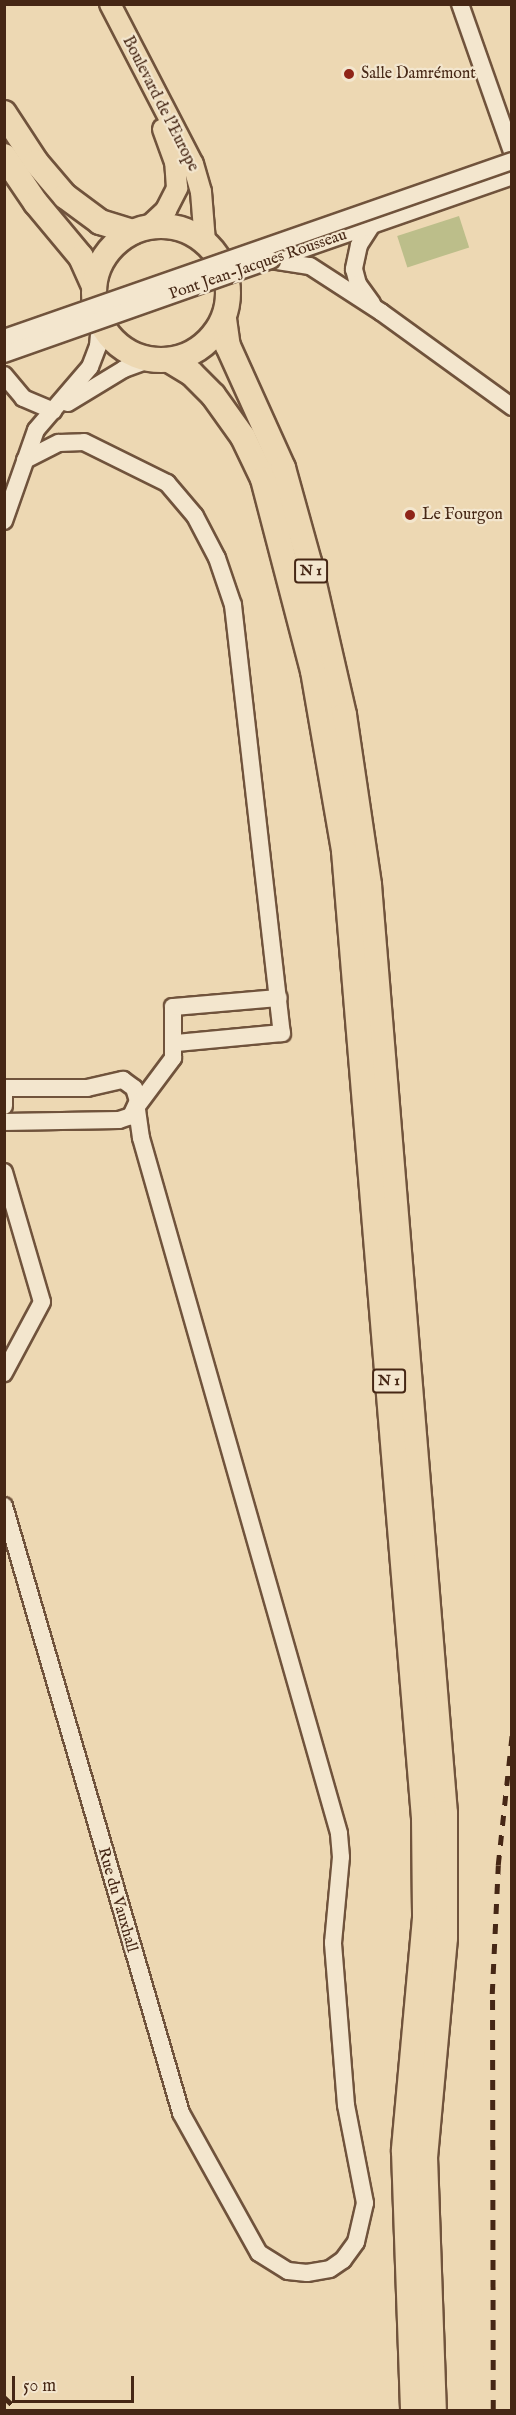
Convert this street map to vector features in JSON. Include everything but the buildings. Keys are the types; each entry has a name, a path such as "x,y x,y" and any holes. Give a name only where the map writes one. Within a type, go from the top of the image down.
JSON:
{"highway":[{"path":"4,113 36,162 65,196 100,222 140,230 178,228 205,242 219,258 227,277 228,298 224,319 199,348 160,359 121,347 100,321 94,286 81,257 36,203 4,156"},
{"path":"94,286 107,254 140,230"},
{"name":"N 1","path":"224,319 228,346 286,479 316,591 350,746 369,885 445,1813 445,1938 425,2157 434,2410"},
{"name":"N 1","path":"160,359 198,379 230,416 263,479 310,657 344,851 424,1818 423,1941 404,2151 413,2410"}],"main road":[{"name":"Boulevard de l'Europe","path":"97,4 163,130 175,162 175,196 166,210 140,230"},
{"name":"Boulevard de l'Europe","path":"110,4 193,164 201,192 205,242"}],"street":[{"path":"459,4 512,152"},
{"name":"Pont Jean-Jacques Rousseau","path":"4,338 512,161"},
{"name":"Pont Jean-Jacques Rousseau","path":"4,354 512,176"},
{"path":"372,225 358,245 354,269 361,291 381,312"},
{"path":"271,260 296,261 310,266 381,312 484,384 512,407"},
{"path":"4,521 36,430 90,367 98,346 100,321"},
{"path":"55,410 124,369 160,359"},
{"path":"4,375 23,398 55,410"},
{"path":"484,384 512,395"},
{"path":"25,460 67,442 84,442 104,450 174,489 190,507 213,549 238,629 282,1033 176,1043"},
{"path":"4,1122 119,1120 131,1116 173,1058 176,1043 172,1007 279,998"},
{"path":"4,1088 87,1088 123,1080 134,1088 137,1107"},
{"path":"4,1094 4,1107"},
{"name":"Rue du Vauxhall","path":"4,1506 176,2101 253,2245 280,2269 307,2273 336,2266 352,2248 363,2223 364,2191 344,2089 333,1943 341,1847 325,1774 141,1138 137,1107"},
{"path":"4,1172 42,1302 4,1373"}],"green space":[{"path":"459,216 469,247 407,267 397,236"}],"railway":[{"path":"493,2410 492,1994 498,1865 512,1734"},
{"path":"4,2397 18,2410"}],"place":[{"name":"Salle Damrémont","path":"349,74"},
{"name":"Le Fourgon","path":"410,515"}]}
